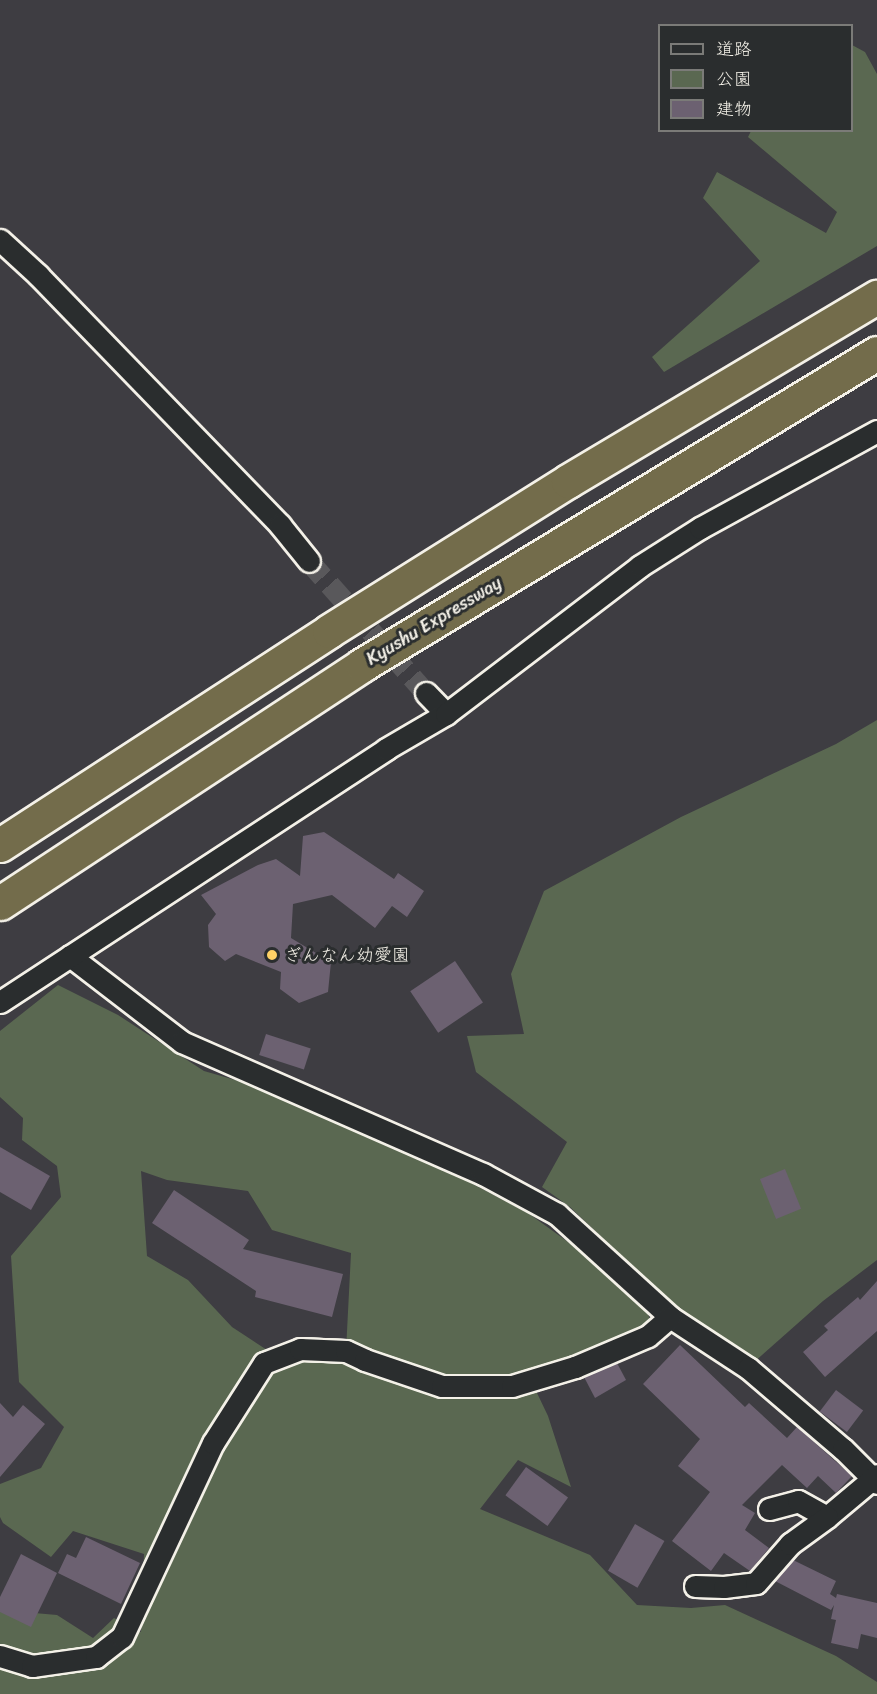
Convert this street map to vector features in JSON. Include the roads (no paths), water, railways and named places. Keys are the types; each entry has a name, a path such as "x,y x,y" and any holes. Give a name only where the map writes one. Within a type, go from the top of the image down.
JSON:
{"highway":[{"path":"0,845 538,500 877,297"},
{"name":"Kyushu Expressway","path":"0,903 362,665 877,353"}],"street":[{"path":"0,240 38,275 256,500 309,561"},
{"path":"0,1002 386,749 446,714 640,566 700,528 877,431"},
{"path":"426,693 446,714"},
{"path":"70,956 182,1042 483,1174 557,1214 670,1317 748,1368 876,1479 790,1544 756,1583 724,1587 695,1586"},
{"path":"0,1656 32,1666 96,1657 122,1637 213,1443 264,1363 300,1349 346,1351 365,1360 442,1386 512,1386 596,1358 648,1336 670,1317"},
{"path":"769,1509 798,1500 827,1516"}],"tunnel":[{"path":"309,561 426,693"}],"place":[{"name":"ぎんなん幼愛園","path":"272,955"}]}
